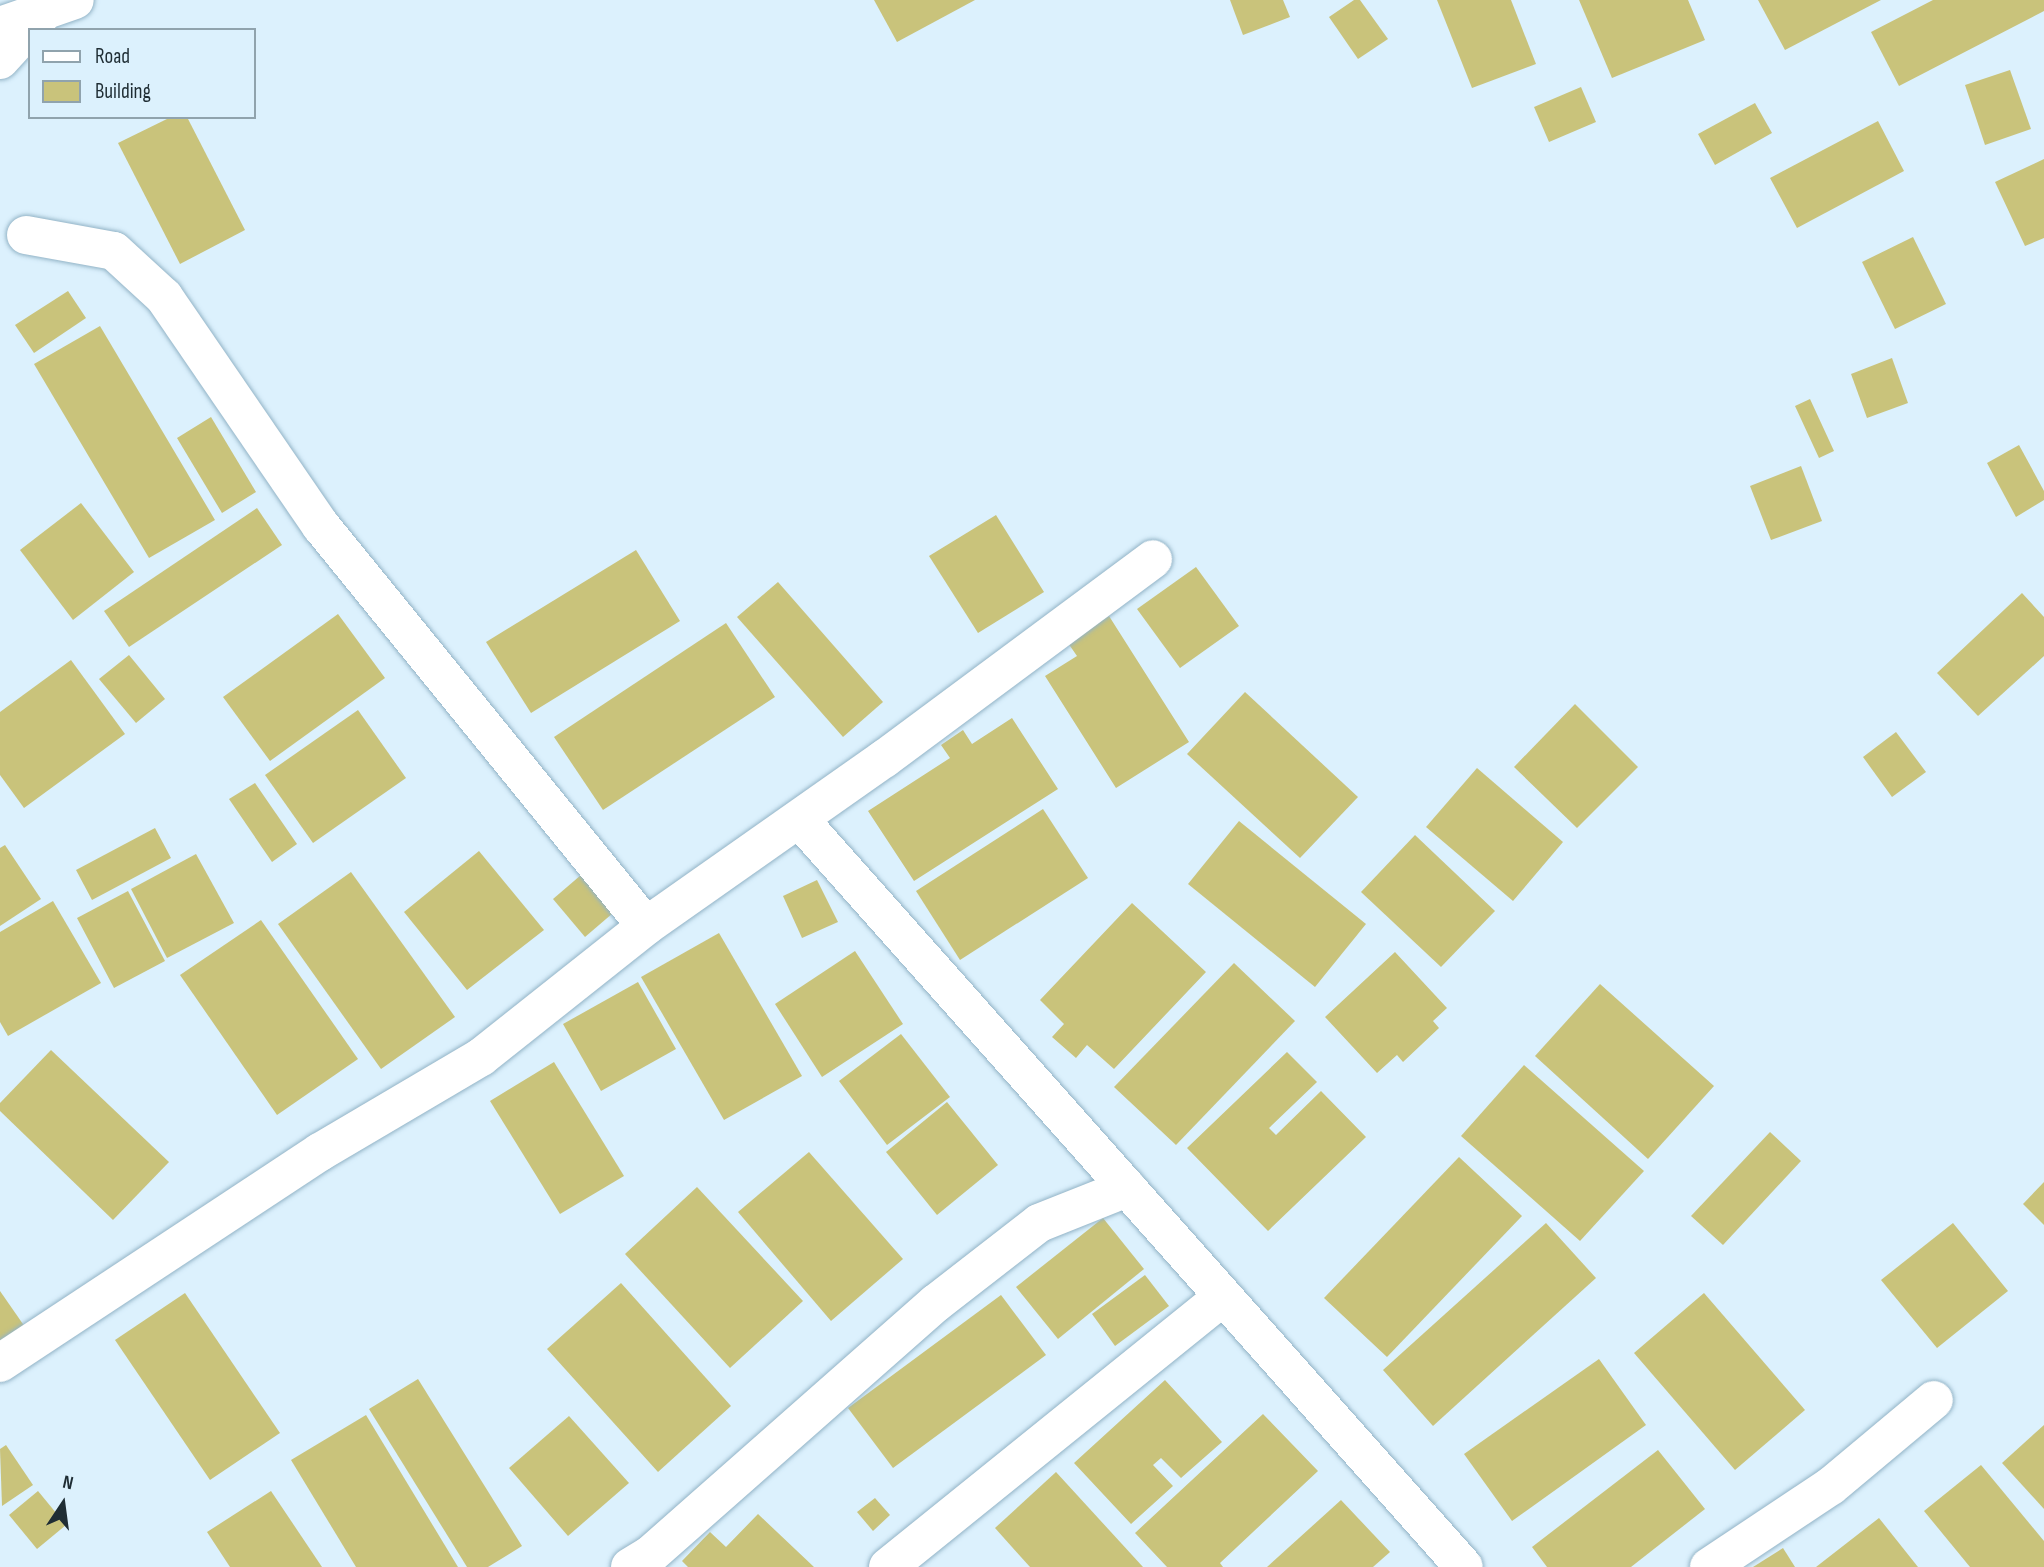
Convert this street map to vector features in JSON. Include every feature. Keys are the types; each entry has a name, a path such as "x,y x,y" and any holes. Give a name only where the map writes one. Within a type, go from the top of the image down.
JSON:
{"street":[{"path":"0,26 60,5"},
{"path":"35,28 60,5"},
{"path":"0,60 28,34"},
{"path":"26,235 114,251 164,298 321,526 646,926"},
{"path":"0,1363 320,1152 481,1057 646,926 800,820 1153,559"},
{"path":"800,820 1464,1567"},
{"path":"629,1567 650,1555 936,1303 1039,1223 1127,1188"},
{"path":"888,1567 1223,1297"},
{"path":"1709,1567 1831,1486 1934,1400"}],"building":[{"path":"874,0 975,0 897,42"},
{"path":"1230,0 1283,0 1290,17 1243,35"},
{"path":"1354,0 1360,0 1388,39 1358,59 1329,17"},
{"path":"1437,0 1511,0 1536,64 1472,88"},
{"path":"1579,0 1688,0 1705,40 1612,78"},
{"path":"1758,0 1881,0 1785,50"},
{"path":"1933,0 2044,0 2044,11 1899,86 1871,32"},
{"path":"2010,70 2031,129 1985,145 1965,85"},
{"path":"1581,87 1596,122 1549,142 1534,107"},
{"path":"1755,103 1772,133 1715,165 1698,134"},
{"path":"167,119 188,119 245,230 180,264 118,143"},
{"path":"1878,121 1904,171 1797,228 1770,178"},
{"path":"2044,159 2044,238 2025,246 1995,182"},
{"path":"1913,237 1946,304 1895,329 1862,262"},
{"path":"68,291 86,318 34,353 15,325"},
{"path":"100,326 215,520 149,558 34,364"},
{"path":"1892,358 1908,403 1867,418 1851,374"},
{"path":"1810,399 1834,451 1819,458 1795,406"},
{"path":"211,417 256,492 222,513 177,438"},
{"path":"2019,445 2044,491 2044,500 2016,517 1987,463"},
{"path":"1801,466 1822,521 1771,540 1750,486"},
{"path":"81,503 134,572 73,620 20,550"},
{"path":"257,508 282,545 129,647 104,611"},
{"path":"996,515 1044,592 978,633 929,556"},
{"path":"636,550 680,621 531,713 486,642"},
{"path":"1196,567 1239,626 1180,668 1137,609"},
{"path":"778,582 883,702 843,737 737,617"},
{"path":"2022,593 2044,617 2044,656 1978,716 1937,673"},
{"path":"338,614 385,678 270,761 223,697"},
{"path":"1109,616 1189,742 1116,788 1045,676 1077,656 1068,643"},
{"path":"726,623 775,697 603,810 554,737"},
{"path":"129,655 165,699 136,723 99,679"},
{"path":"71,660 125,734 24,808 0,775 0,712"},
{"path":"1245,692 1358,797 1300,858 1187,754"},
{"path":"1575,704 1638,767 1577,828 1514,767"},
{"path":"358,710 406,778 313,843 265,775"},
{"path":"1012,718 1058,789 914,881 868,811 950,758 941,745 963,730 972,744"},
{"path":"1896,732 1926,772 1892,797 1863,757"},
{"path":"1477,768 1563,842 1513,901 1426,827"},
{"path":"255,783 297,844 272,862 229,799"},
{"path":"1043,809 1088,878 960,960 916,891"},
{"path":"1239,821 1366,924 1315,987 1188,884"},
{"path":"155,828 171,858 92,900 76,870"},
{"path":"1415,835 1495,911 1441,967 1361,892"},
{"path":"5,845 41,899 0,926 0,848"},
{"path":"479,851 544,930 467,990 404,912"},
{"path":"196,854 234,923 167,958 131,889"},
{"path":"351,872 455,1017 381,1069 278,924"},
{"path":"581,875 613,913 585,937 553,899"},
{"path":"817,880 838,922 802,938 783,896"},
{"path":"128,891 165,961 114,988 77,918"},
{"path":"53,901 101,983 8,1036 0,1022 0,932"},
{"path":"1132,903 1206,972 1114,1069 1087,1045 1076,1058 1052,1037 1064,1024 1040,1000"},
{"path":"261,920 358,1059 277,1115 180,975"},
{"path":"719,933 802,1076 724,1120 641,977"},
{"path":"855,951 903,1024 822,1077 775,1004"},
{"path":"1395,952 1447,1008 1433,1021 1439,1028 1403,1062 1397,1055 1377,1073 1325,1017"},
{"path":"1234,963 1295,1021 1176,1145 1114,1087"},
{"path":"638,982 676,1049 601,1091 563,1024"},
{"path":"1600,984 1714,1086 1648,1159 1535,1056"},
{"path":"901,1034 950,1097 887,1145 839,1081"},
{"path":"51,1050 169,1162 113,1220 0,1111 0,1103"},
{"path":"1287,1052 1317,1082 1269,1128 1276,1135 1321,1091 1366,1137 1268,1231 1187,1148"},
{"path":"554,1062 624,1176 560,1214 490,1101"},
{"path":"1524,1065 1644,1171 1580,1241 1461,1136"},
{"path":"947,1102 998,1165 937,1215 886,1152"},
{"path":"1770,1132 1801,1161 1723,1245 1691,1216"},
{"path":"809,1152 903,1259 831,1321 738,1212"},
{"path":"1459,1157 1522,1216 1387,1357 1324,1298"},
{"path":"2044,1182 2044,1225 2023,1204"},
{"path":"697,1187 803,1301 730,1368 625,1254"},
{"path":"1103,1218 1144,1269 1058,1339 1016,1287"},
{"path":"1546,1223 1596,1278 1433,1426 1383,1370"},
{"path":"1953,1223 2008,1291 1937,1348 1881,1280"},
{"path":"1145,1275 1169,1306 1115,1346 1092,1314"},
{"path":"621,1283 731,1406 658,1472 547,1349"},
{"path":"0,1291 25,1327 0,1344"},
{"path":"185,1293 280,1433 210,1480 115,1340"},
{"path":"1704,1293 1805,1410 1735,1470 1634,1353"},
{"path":"1001,1295 1046,1355 893,1468 848,1408"},
{"path":"1599,1359 1646,1425 1512,1521 1464,1454"},
{"path":"418,1379 522,1546 488,1567 467,1567 369,1409"},
{"path":"1165,1380 1222,1442 1181,1478 1161,1458 1153,1465 1173,1486 1131,1524 1074,1463"},
{"path":"1263,1414 1318,1471 1220,1563 1223,1567 1167,1567 1135,1533"},
{"path":"366,1415 458,1567 356,1567 291,1460"},
{"path":"569,1416 629,1483 568,1536 509,1468"},
{"path":"2044,1425 2044,1509 2002,1463"},
{"path":"6,1445 33,1485 2,1506 0,1449"},
{"path":"1658,1450 1705,1509 1631,1567 1547,1567 1532,1547"},
{"path":"1981,1465 2044,1541 2044,1567 1970,1567 1924,1511"},
{"path":"1056,1472 1143,1567 1030,1567 995,1528"},
{"path":"38,1491 66,1525 37,1549 9,1515"},
{"path":"271,1491 322,1567 230,1567 207,1532"},
{"path":"875,1498 890,1515 873,1531 857,1512"},
{"path":"1341,1500 1390,1552 1373,1567 1267,1567"},
{"path":"758,1514 814,1567 688,1567 682,1561 710,1532 726,1547"},
{"path":"1879,1518 1918,1567 1816,1567"},
{"path":"1783,1548 1795,1567 1753,1567"}]}
